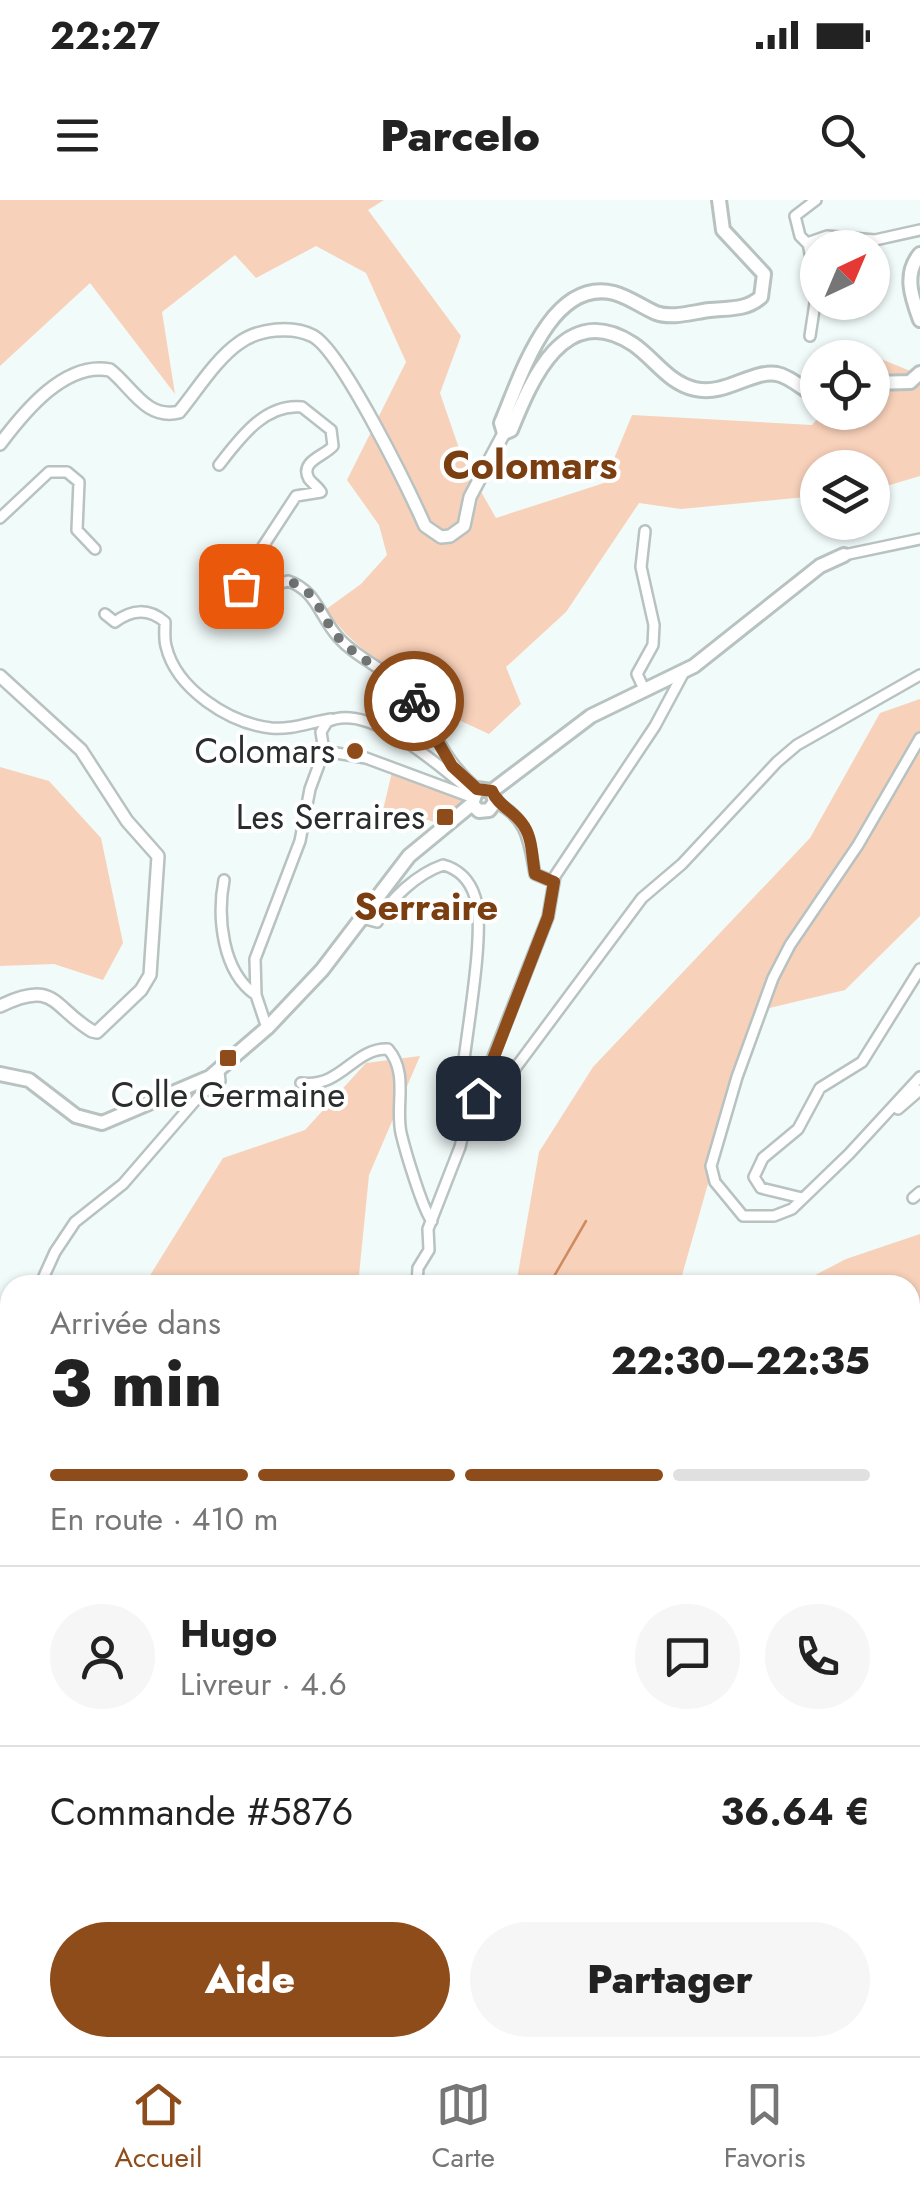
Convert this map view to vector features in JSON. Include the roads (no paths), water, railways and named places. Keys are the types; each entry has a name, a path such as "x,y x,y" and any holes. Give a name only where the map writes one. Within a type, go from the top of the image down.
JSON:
{"main road":[{"path":"719,200 723,230 764,274 762,296 743,307 668,316 611,292 597,291 575,299 546,326 502,423 504,432 511,430 526,388 548,359 568,339 592,331 632,343 687,386 715,390 772,374 800,385"},
{"path":"920,254 913,262 910,284 920,320"},
{"path":"890,383 910,382 920,373"},
{"path":"473,796 486,811 494,796 591,716 684,672 820,566 844,555"},
{"path":"0,1074 29,1080 76,1116 102,1123 144,1109 219,1072 322,970 418,847 473,796 494,796"}],"street":[{"path":"800,236 796,216 816,200"},
{"path":"890,237 920,230"},
{"path":"810,336 812,320"},
{"path":"0,444 40,399 72,376 91,368 110,370 151,410 179,412 231,350 249,337 271,331 307,334 327,348 384,440 425,526 432,533 450,536 464,526 470,497 504,432"},
{"path":"219,465 244,434 269,413 302,407 331,430 334,441 327,453 314,458 308,470 308,478 321,492 296,496 239,580 241,586 256,590 288,581 309,593 348,647 393,678 412,697 443,754 473,796"},
{"path":"0,518 49,472 67,472 78,482 77,530 94,549"},
{"path":"644,531 641,567 654,625 652,653 637,674 645,691"},
{"path":"844,555 920,539"},
{"path":"105,614 115,622 128,613 142,611 158,616 165,622 166,646 176,668 202,697 228,715 273,728 307,727 334,718 354,717 392,734 473,796"},
{"path":"418,1275 428,1253 428,1229 460,1147 470,1109 537,948 553,898 554,882 564,860 675,692 684,672"},
{"path":"362,918 377,922 392,901 435,868 450,867 470,886 478,920 460,1094 463,1104 470,1109 482,1106 505,1082 642,898 682,864 777,762 797,745 920,675"},
{"path":"0,676 81,750 160,864 150,975 110,1023 92,1031 66,1007 45,996 23,997 0,1006"},
{"path":"267,1028 256,995 258,946 292,867 324,751 321,732 334,718"},
{"path":"920,738 774,978 712,1155 715,1182 743,1216 774,1216 802,1198 920,1077"},
{"path":"324,751 366,758 473,796"},
{"path":"494,796 526,829 535,874 554,882"},
{"path":"224,880 220,916 225,943 242,981 256,995"},
{"path":"802,1198 761,1188 754,1176 758,1164 798,1129 820,1088 862,1062 920,969"},
{"path":"301,1083 331,1081 370,1052 388,1049 400,1069 402,1136 432,1221"},
{"path":"45,1275 64,1235 123,1184 195,1100 219,1082 219,1072"},
{"path":"883,1117 920,1090"}],"waterway":[{"path":"555,1275 586,1221"}],"place":[{"name":"Colomars","path":"355,751"},
{"name":"Les Serraires","path":"445,817"},
{"name":"Colle Germaine","path":"228,1058"}],"district":[{"name":"Colomars","path":"530,465"},
{"name":"Serraire","path":"426,907"}]}
